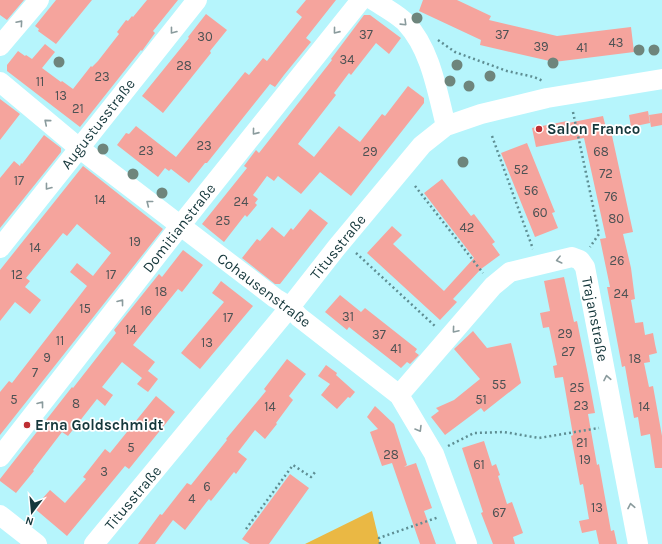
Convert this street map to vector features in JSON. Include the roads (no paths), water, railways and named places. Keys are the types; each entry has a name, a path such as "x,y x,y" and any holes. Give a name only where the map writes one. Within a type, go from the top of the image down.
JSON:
{"street":[{"path":"0,46 39,0"},
{"name":"Augustusstraße","path":"0,248 197,0"},
{"name":"Domitianstraße","path":"0,457 180,226 361,0"},
{"path":"373,0 406,22 423,48 434,81 446,126"},
{"name":"Titusstraße","path":"94,544 422,145 446,126 481,114 547,98 662,79"},
{"name":"Cohausenstraße","path":"0,82 79,148 180,226 290,307 299,317 399,396 434,454 467,544"},
{"name":"Trajanstraße","path":"399,396 493,286 510,272 572,257 580,260 585,267 638,544"},
{"path":"0,515 37,544"}],"place":[{"name":"Salon Franco","path":"539,129"},
{"name":"Erna Goldschmidt","path":"27,425"}]}
